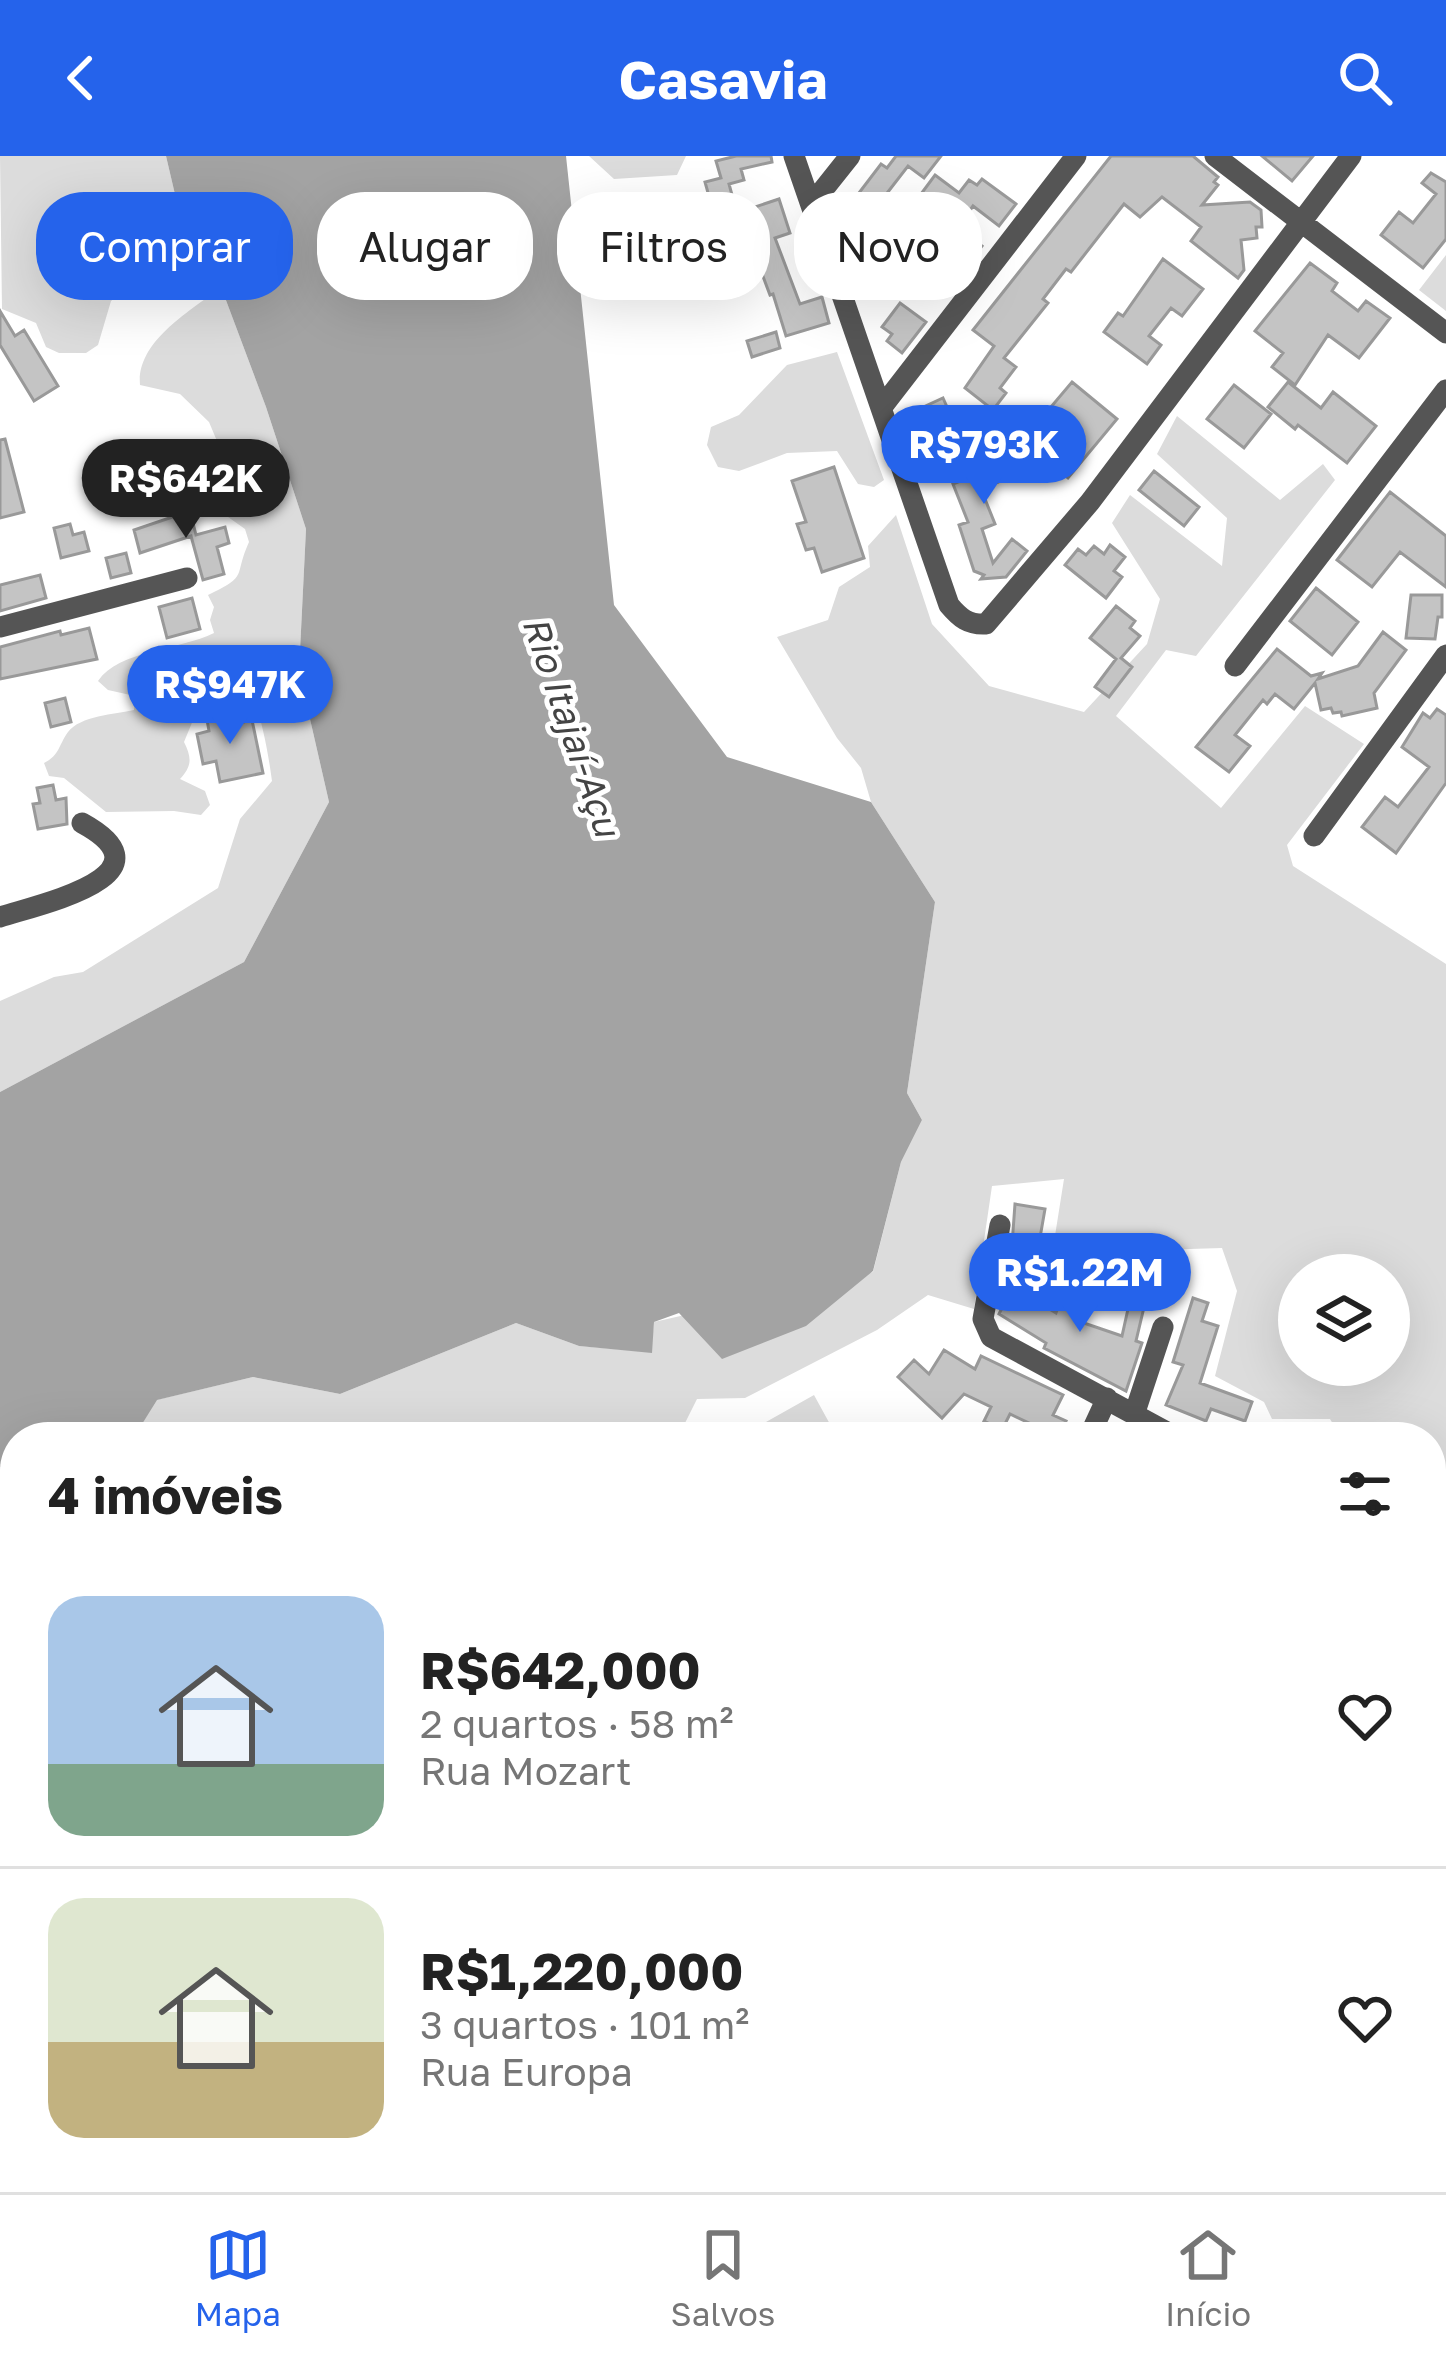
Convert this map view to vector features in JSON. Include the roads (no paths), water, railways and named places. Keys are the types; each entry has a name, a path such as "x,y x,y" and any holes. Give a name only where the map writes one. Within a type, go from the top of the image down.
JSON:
{"street":[{"path":"794,156 806,192"},
{"path":"821,192 850,156"},
{"path":"882,407 1076,156"},
{"path":"1215,156 1446,333"},
{"path":"844,300 949,605 961,618 986,624 1090,502 1351,156"},
{"path":"1235,666 1446,390"},
{"path":"0,627 187,578"},
{"path":"1313,836 1446,655"},
{"path":"0,916 102,881 113,866 113,845 82,823"},
{"path":"1000,1225 987,1288 985,1329 1151,1422"},
{"path":"1135,1412 1163,1327"},
{"path":"1096,1422 1107,1398"}],"water":[{"name":"Rio Itajaí-Açu","path":"166,156 566,156 570,192 557,192 557,300 581,300 614,605 727,757 871,802 935,902 907,1093 922,1120 901,1162 873,1271 806,1326 722,1359 679,1313 654,1322 652,1353 579,1346 516,1323 340,1394 253,1377 157,1400 143,1422 0,1422 0,1092 244,962 329,802 299,671 306,529 226,300 293,300 293,192 174,192"}]}
